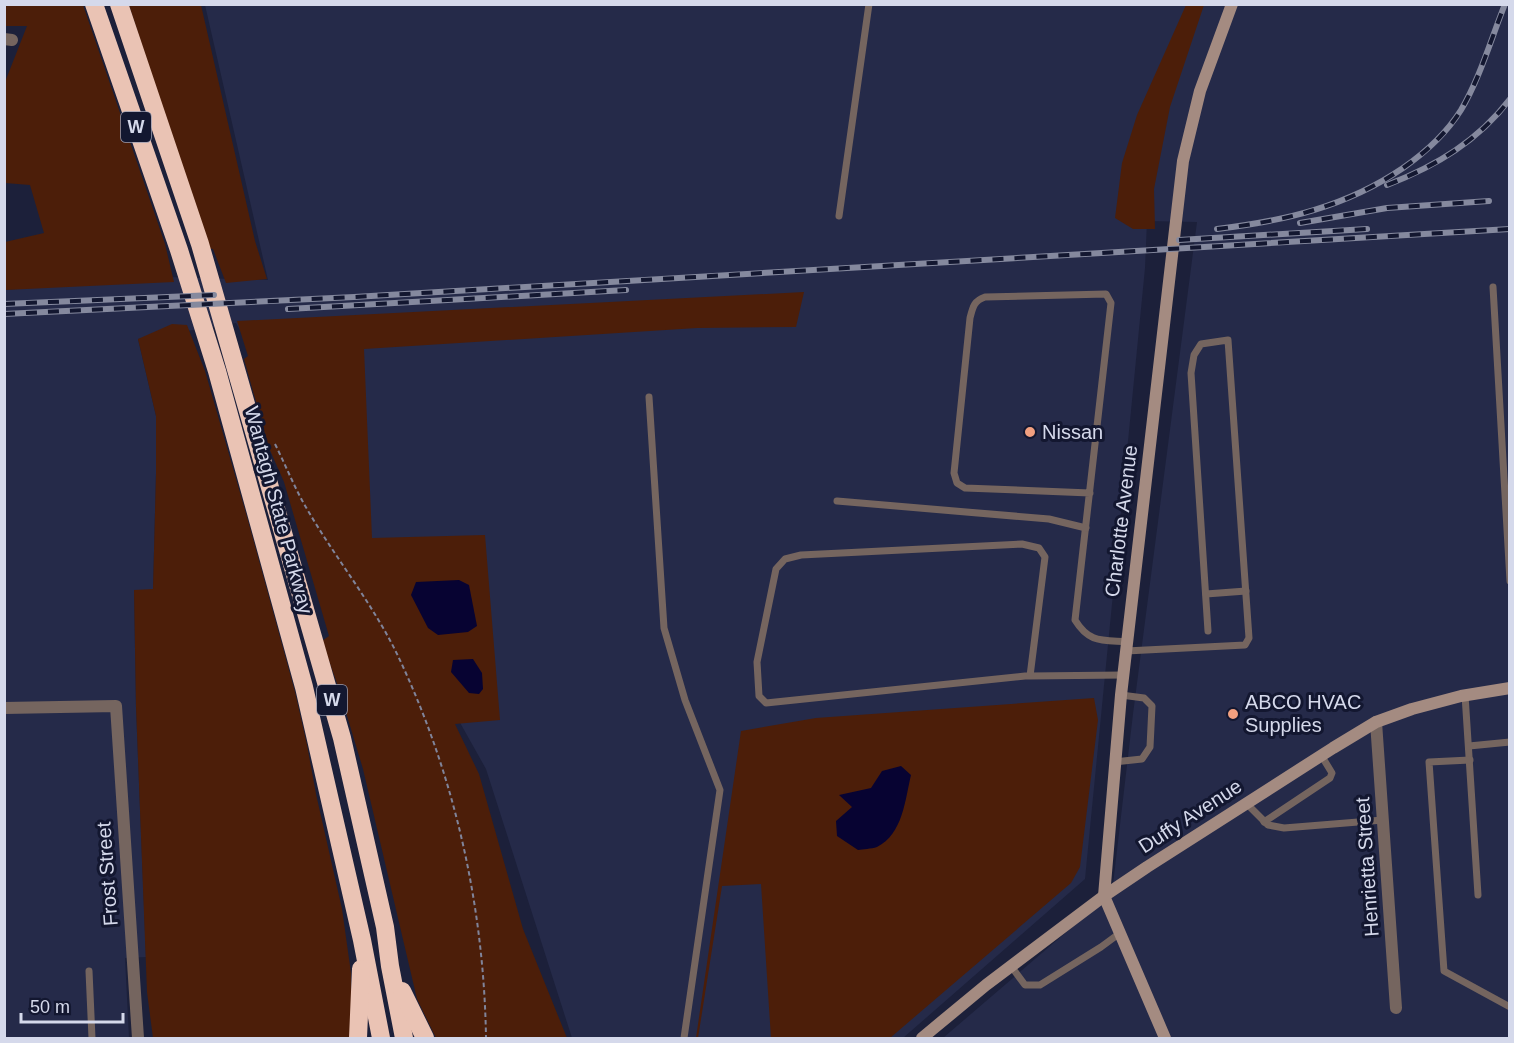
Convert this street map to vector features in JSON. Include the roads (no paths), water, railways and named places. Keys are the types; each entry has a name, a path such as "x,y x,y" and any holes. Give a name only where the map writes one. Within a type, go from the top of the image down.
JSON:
{"highway":[{"name":"Wantagh State Parkway","path":"94,4 218,370 304,687 362,940 381,1038"},
{"name":"Wantagh State Parkway","path":"119,4 200,244 342,738 385,927 404,1038"},
{"path":"358,1038 362,940"},
{"path":"390,966 425,1038"}],"street":[{"name":"Charlotte Avenue","path":"1165,1038 1104,897 1114,762 1126,646 1183,161 1200,91 1232,4"},
{"name":"Duffy Avenue","path":"922,1038 1011,966 1104,897 1246,803 1376,722 1412,709 1465,695 1509,688"},
{"name":"Frost Street","path":"4,708 116,706 138,1038"},
{"name":"Henrietta Street","path":"1376,722 1396,1008"}],"lane":[{"path":"838,216 869,4"},
{"path":"1493,287 1509,582"},
{"path":"1090,494 965,488 957,483 954,472 970,318 977,300 986,297 1106,294 1111,303 1090,494 1075,620 1081,629 1093,639 1126,646 1245,645 1249,638 1228,340 1201,344 1194,355 1191,373 1208,631"},
{"path":"649,397 664,628 685,700 720,790 684,1038"},
{"path":"837,501 1049,519 1086,528"},
{"path":"1030,676 1045,557 1039,548 1022,544 801,555 785,559 776,569 757,662 759,696 766,703 1030,676 1123,675"},
{"path":"1206,594 1246,591"},
{"path":"1114,762 1142,759 1150,747 1152,706 1144,698 1121,695"},
{"path":"1465,695 1479,895"},
{"path":"1469,746 1509,742"},
{"path":"1264,822 1330,778 1332,773 1321,755"},
{"path":"1470,760 1430,762 1444,971 1509,1007"},
{"path":"1246,803 1268,825 1284,828 1383,820"},
{"path":"1011,966 1025,985 1040,985 1120,933"},
{"path":"89,971 92,1038"}],"railway":[{"path":"1217,229 1266,222 1337,202 1381,181 1420,156 1442,135 1468,98 1505,4"},
{"path":"1387,185 1455,151 1498,114 1510,99"},
{"path":"1300,223 1387,208 1489,201"},
{"path":"1179,240 1367,229"},
{"path":"4,314 354,297 1510,229"},
{"path":"288,309 626,290"},
{"path":"4,304 214,295"}],"place":[{"name":"Nissan","path":"1030,432"},
{"name":"ABCO HVAC Supplies","path":"1233,714"}]}
